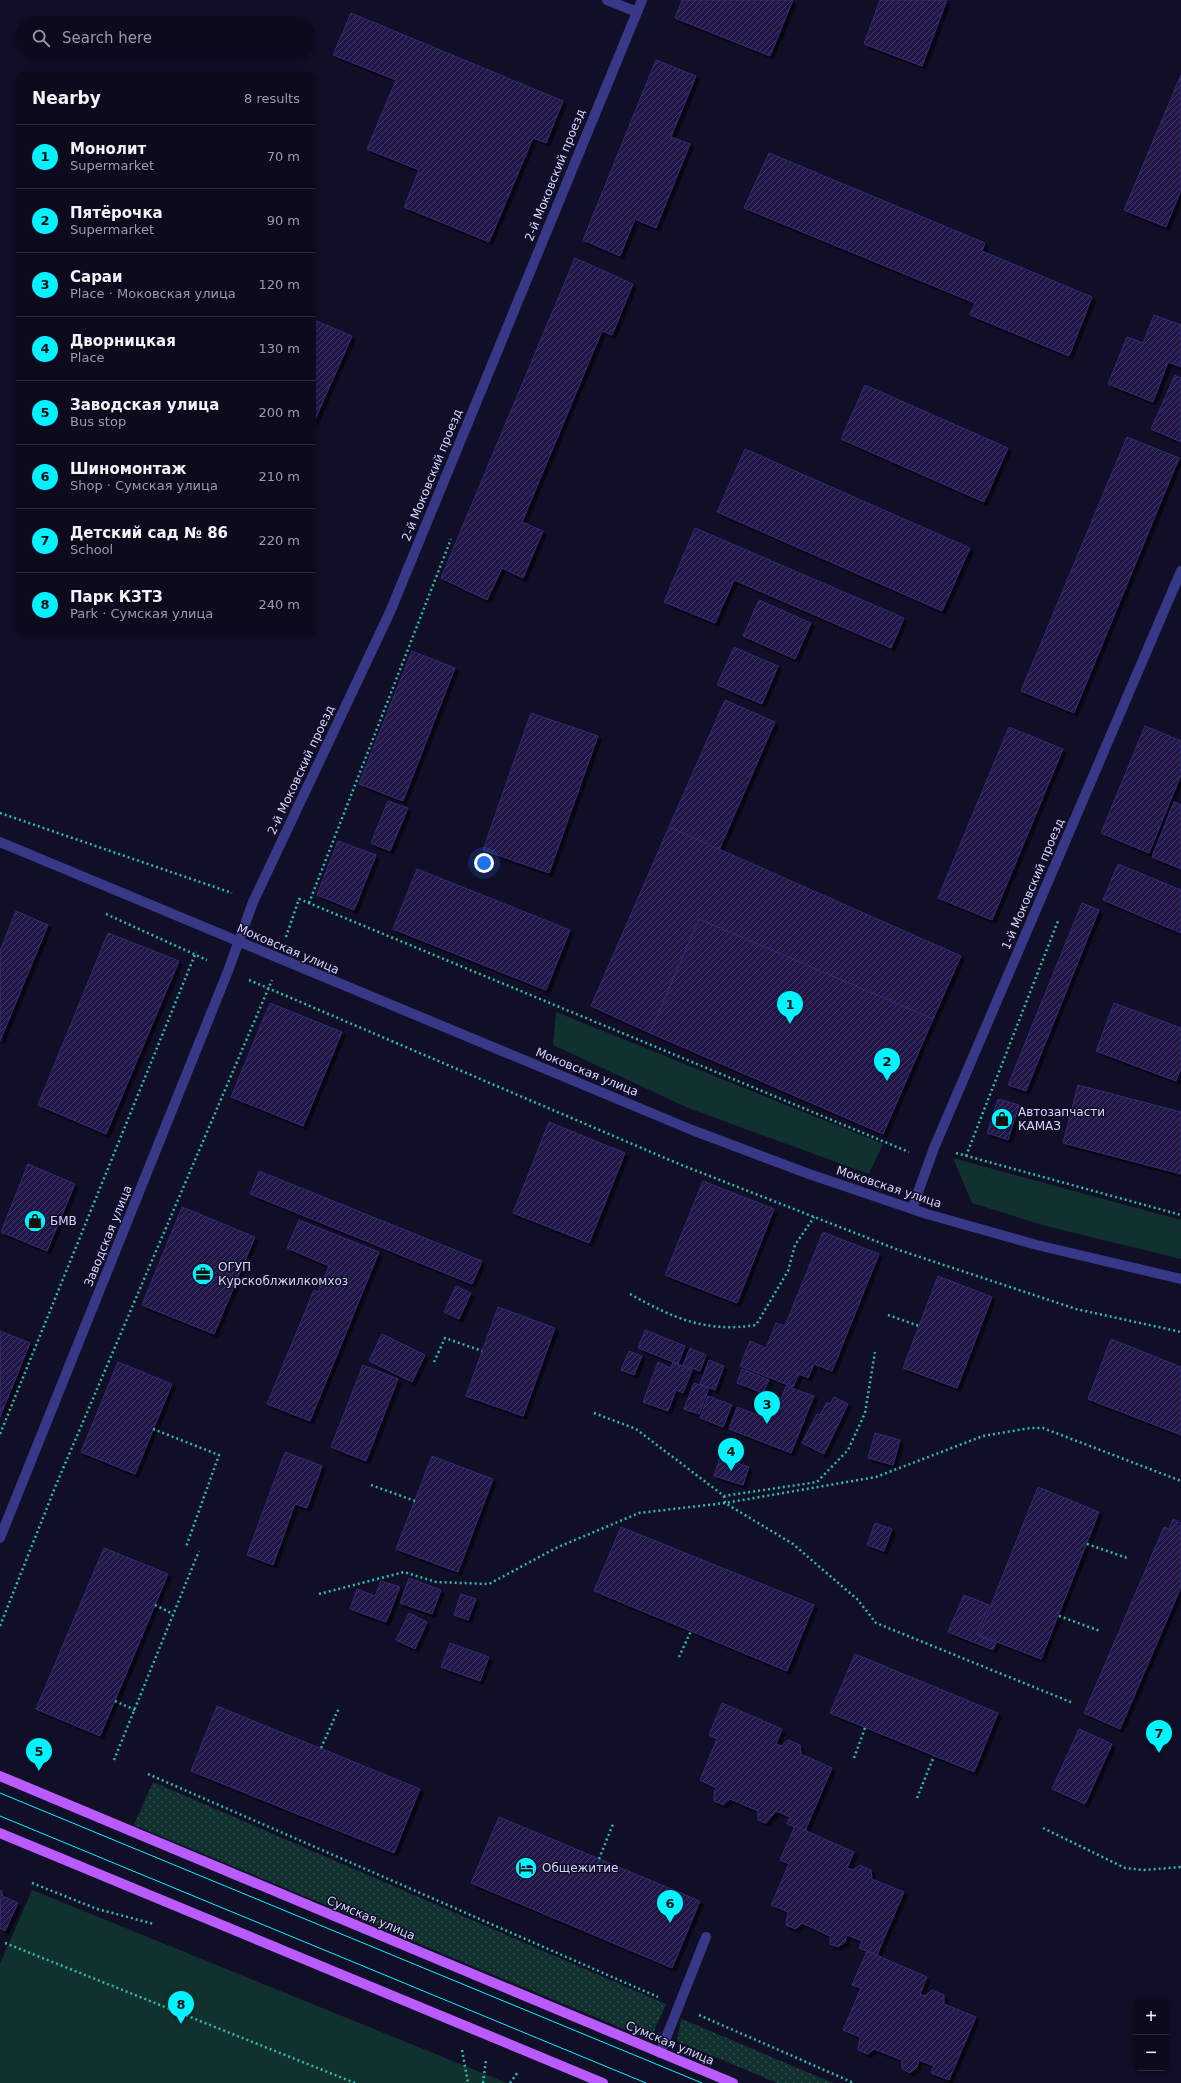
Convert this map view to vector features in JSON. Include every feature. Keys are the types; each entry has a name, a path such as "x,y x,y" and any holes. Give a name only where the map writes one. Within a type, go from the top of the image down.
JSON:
{"main road":[{"name":"Сумская улица","path":"0,1776 733,2083"},
{"path":"0,1833 603,2083"}],"street":[{"path":"607,0 637,12"},
{"name":"2-й Моковский проезд","path":"238,942 253,902 390,612 642,0"},
{"name":"1-й Моковский проезд","path":"912,1209 934,1148 1181,571"},
{"name":"Моковская улица","path":"0,842 692,1130 809,1174 912,1209 1037,1245 1181,1279"},
{"name":"Заводская улица","path":"0,1538 228,971 238,942"},
{"path":"660,2053 706,1937"}],"path":[{"path":"309,904 451,538"},
{"path":"0,813 232,892 253,902"},
{"path":"284,944 299,899 930,1161"},
{"path":"99,910 269,989 679,1164 814,1217 912,1254 1076,1309 1181,1332"},
{"path":"0,1434 196,954 200,926"},
{"path":"0,1626 56,1484 269,989 274,974"},
{"path":"934,1148 1181,1215"},
{"path":"630,1294 661,1311 699,1325 732,1329 756,1325 788,1271 795,1246 814,1217"},
{"path":"888,1315 919,1326"},
{"path":"434,1362 445,1338 482,1351"},
{"path":"724,1496 817,1482 848,1450 865,1413 875,1352"},
{"path":"594,1413 636,1429 724,1496 725,1502 793,1544 858,1600 876,1623 1073,1703"},
{"path":"319,1594 404,1572 436,1582 489,1584 556,1548 638,1513 725,1502 876,1477 983,1436 1030,1428 1043,1428 1181,1482"},
{"path":"153,1429 218,1455 186,1547"},
{"path":"370,1484 415,1501"},
{"path":"1087,1544 1127,1558"},
{"path":"114,1760 199,1551"},
{"path":"155,1605 174,1614"},
{"path":"1059,1616 1100,1631"},
{"path":"679,1657 691,1631"},
{"path":"115,1701 135,1710"},
{"path":"321,1748 339,1708"},
{"path":"854,1758 865,1728"},
{"path":"917,1798 934,1756"},
{"path":"148,1774 854,2083"},
{"path":"599,1859 613,1824"},
{"path":"1044,1828 1125,1868 1144,1870 1181,1867"},
{"path":"5,1944 355,2083"},
{"path":"462,2048 468,2083"},
{"path":"483,2083 486,2059"},
{"path":"510,2083 518,2072"}],"green space":[{"path":"556,1012 883,1144 869,1174 688,1108 553,1045"},
{"path":"953,1158 1181,1220 1181,1259 1046,1226 972,1203"},
{"path":"153,1782 666,2004 650,2040 134,1825"},
{"path":"32,1890 507,2083 0,2083 0,1964"},
{"path":"681,2019 833,2083 777,2083 677,2041"}],"building":[{"path":"682,0 793,0 770,56 675,18"},
{"path":"880,0 947,0 922,66 864,44"},
{"path":"351,13 563,101 546,143 533,138 489,242 404,207 419,170 367,149 396,80 333,55"},
{"path":"656,60 696,76 671,137 690,144 656,228 635,219 620,256 583,240"},
{"path":"1181,75 1181,190 1166,227 1124,210"},
{"path":"769,153 985,243 982,251 1092,297 1069,356 970,315 975,303 744,208"},
{"path":"575,258 633,284 612,335 602,331 522,522 543,531 523,578 502,568 487,600 441,578"},
{"path":"1154,315 1181,325 1181,367 1168,362 1153,402 1108,384 1127,337 1143,343"},
{"path":"316,321 352,336 316,417"},
{"path":"1175,375 1181,378 1181,442 1151,429"},
{"path":"865,385 1008,448 984,502 841,439"},
{"path":"1127,437 1179,458 1074,713 1021,691"},
{"path":"745,449 970,548 942,611 717,512"},
{"path":"695,528 904,618 891,648 734,580 715,623 664,602"},
{"path":"759,600 811,623 795,659 743,636"},
{"path":"734,647 778,666 762,704 717,685"},
{"path":"412,651 455,668 403,801 359,784"},
{"path":"725,700 775,722 719,850 669,827"},
{"path":"531,713 598,736 549,873 483,850"},
{"path":"1145,726 1181,741 1181,775 1149,853 1101,833"},
{"path":"1009,727 1063,749 992,920 938,898"},
{"path":"388,801 408,808 390,851 371,843"},
{"path":"1174,802 1181,805 1181,869 1152,857"},
{"path":"669,827 961,956 933,1019 699,919 650,1033 591,1006"},
{"path":"338,841 376,855 354,910 317,895"},
{"path":"1118,864 1181,890 1181,933 1103,900"},
{"path":"417,869 570,930 546,990 393,929"},
{"path":"1082,903 1099,910 1026,1091 1008,1085"},
{"path":"16,911 48,925 0,1041 0,951"},
{"path":"699,919 933,1019 883,1134 650,1033"},
{"path":"108,933 179,961 106,1134 38,1105"},
{"path":"270,1003 342,1032 303,1126 231,1097"},
{"path":"1114,1003 1181,1028 1181,1068 1176,1081 1096,1051"},
{"path":"1078,1085 1181,1112 1181,1174 1063,1143"},
{"path":"998,1099 1019,1105 1008,1140 987,1133"},
{"path":"549,1122 625,1153 589,1243 513,1213"},
{"path":"28,1164 75,1184 47,1251 1,1232"},
{"path":"259,1171 482,1261 472,1284 250,1194"},
{"path":"703,1181 774,1209 737,1303 665,1275"},
{"path":"182,1207 255,1237 214,1334 142,1305"},
{"path":"299,1220 379,1252 310,1421 267,1404 314,1290 318,1292 329,1266 287,1248"},
{"path":"823,1232 879,1254 832,1371 814,1364 808,1378 799,1374 793,1387 740,1366 750,1341 766,1348 776,1323 785,1326"},
{"path":"938,1276 992,1297 957,1388 903,1368"},
{"path":"456,1286 471,1293 459,1319 444,1312"},
{"path":"498,1307 555,1328 523,1416 466,1396"},
{"path":"645,1330 685,1346 678,1364 638,1348"},
{"path":"0,1331 30,1343 0,1417"},
{"path":"382,1334 425,1355 412,1382 369,1361"},
{"path":"1111,1339 1181,1367 1181,1435 1088,1399"},
{"path":"690,1348 706,1355 700,1371 683,1365"},
{"path":"629,1351 642,1356 634,1375 621,1370"},
{"path":"709,1360 724,1366 715,1390 700,1384"},
{"path":"118,1362 172,1384 135,1474 81,1452"},
{"path":"658,1362 671,1368 673,1362 692,1370 683,1393 676,1390 668,1411 643,1402"},
{"path":"363,1365 398,1379 366,1461 331,1447"},
{"path":"742,1369 769,1380 763,1393 737,1383"},
{"path":"694,1383 709,1388 699,1414 684,1409"},
{"path":"786,1386 814,1396 791,1453 729,1429 737,1407 768,1419 777,1397 781,1399"},
{"path":"708,1396 732,1405 723,1427 700,1418"},
{"path":"834,1397 848,1404 824,1454 802,1443 817,1414 820,1415 827,1402 830,1404"},
{"path":"875,1433 900,1440 893,1465 868,1458"},
{"path":"285,1452 322,1466 307,1508 295,1504 273,1565 247,1555"},
{"path":"432,1456 493,1479 458,1572 396,1549"},
{"path":"720,1457 749,1467 743,1485 714,1476"},
{"path":"1038,1487 1099,1512 1041,1659 979,1635"},
{"path":"1173,1519 1181,1523 1181,1587 1120,1729 1084,1713 1164,1527 1169,1529"},
{"path":"875,1523 892,1529 884,1551 867,1545"},
{"path":"621,1527 814,1605 787,1671 594,1591"},
{"path":"104,1548 168,1574 100,1736 36,1709"},
{"path":"409,1578 441,1590 432,1614 400,1603"},
{"path":"381,1581 400,1587 386,1622 350,1609 357,1589 375,1596"},
{"path":"461,1594 476,1599 468,1620 454,1615"},
{"path":"964,1595 989,1605 977,1635 996,1643 993,1650 948,1632"},
{"path":"409,1613 427,1622 415,1649 396,1640"},
{"path":"450,1643 489,1657 480,1681 441,1667"},
{"path":"855,1654 998,1713 974,1772 830,1713"},
{"path":"722,1703 782,1729 776,1744 781,1746 788,1740 800,1745 801,1754 832,1768 805,1831 787,1824 790,1817 776,1811 766,1823 758,1820 758,1811 730,1799 724,1805 714,1801 714,1792 716,1788 700,1780 717,1739 709,1735"},
{"path":"217,1706 420,1789 394,1853 191,1771"},
{"path":"1079,1729 1112,1744 1085,1804 1052,1789"},
{"path":"499,1817 700,1901 672,1968 471,1883"},
{"path":"795,1826 854,1852 847,1868 853,1870 860,1865 871,1870 872,1879 904,1892 877,1955 859,1948 862,1941 847,1935 845,1942 838,1947 830,1944 830,1936 802,1923 796,1929 786,1925 788,1912 771,1905 789,1864 780,1860"},
{"path":"1,1890 3,1896 18,1903 5,1931 0,1928"},
{"path":"867,1951 927,1977 920,1994 925,1996 932,1990 944,1995 944,2004 976,2017 949,2080 931,2073 934,2066 919,2060 917,2067 910,2073 902,2069 902,2060 874,2049 868,2054 858,2050 860,2037 843,2030 861,1988 852,1985"}],"tram line":[{"path":"0,1793 702,2083"},
{"path":"0,1816 646,2083"}],"place":[{"name":"Монолит","path":"790,1024"},
{"name":"Пятёрочка","path":"887,1081"},
{"name":"Автозапчасти КАМАЗ","path":"1002,1119"},
{"name":"БМВ","path":"35,1221"},
{"name":"ОГУП Курскоблжилкомхоз","path":"203,1274"},
{"name":"Сараи","path":"767,1424"},
{"name":"Дворницкая","path":"731,1471"},
{"name":"Детский сад № 86","path":"1159,1753"},
{"name":"Заводская улица","path":"39,1771"},
{"name":"Общежитие","path":"526,1868"},
{"name":"Шиномонтаж","path":"670,1923"},
{"name":"Парк КЗТЗ","path":"181,2024"}]}
